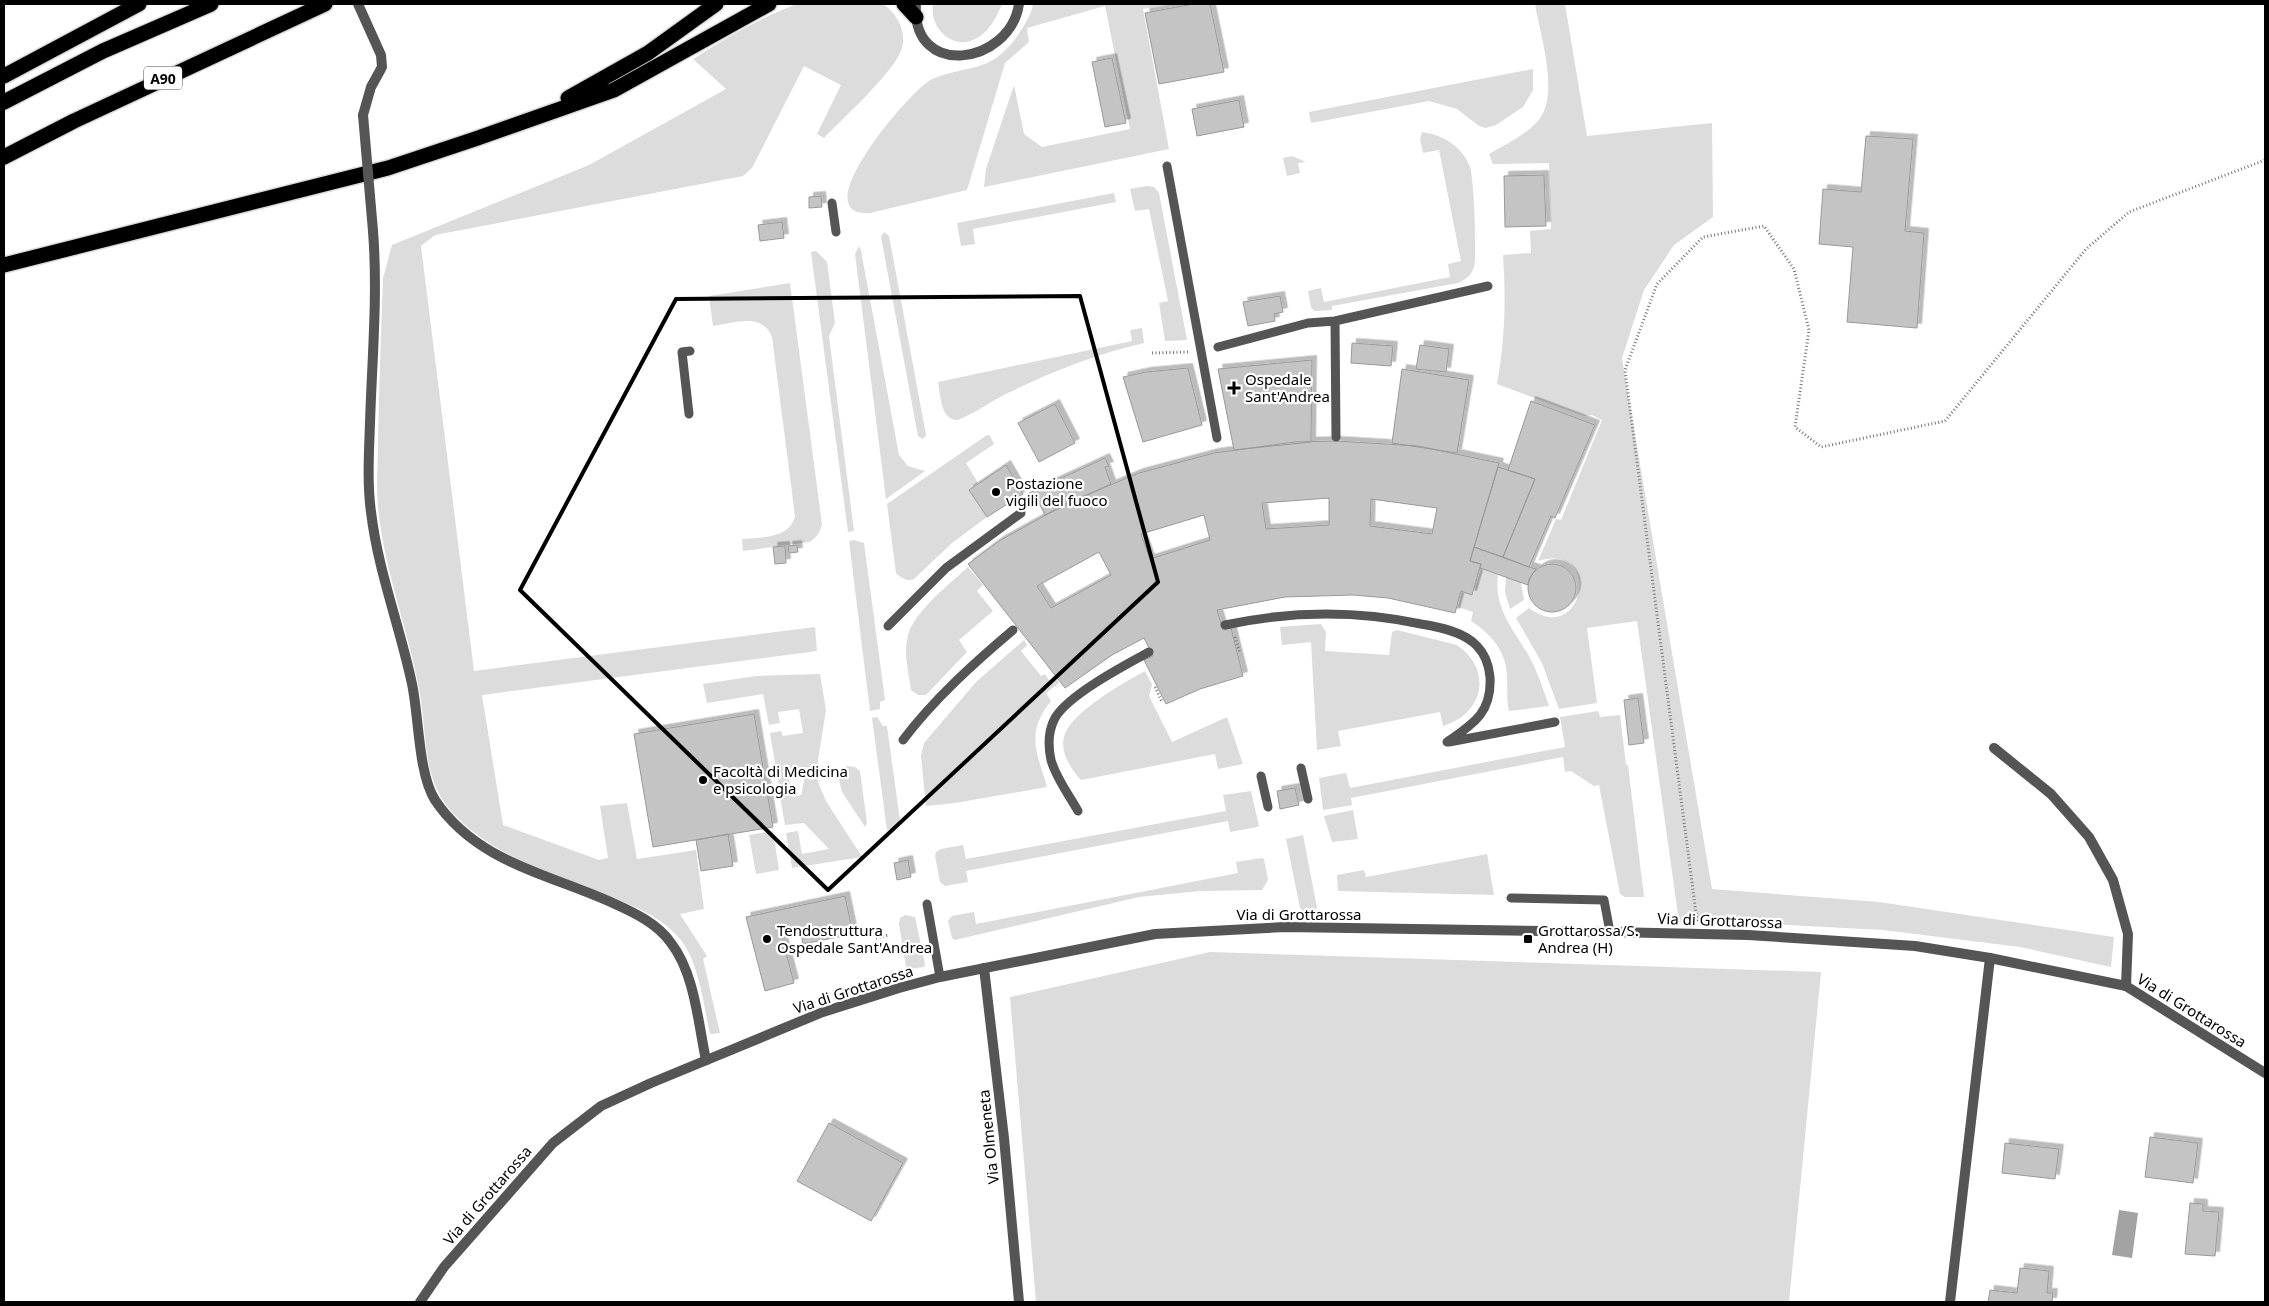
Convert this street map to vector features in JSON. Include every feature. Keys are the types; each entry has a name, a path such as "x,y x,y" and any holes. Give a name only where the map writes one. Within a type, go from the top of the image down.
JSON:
{"highway":[{"path":"4,76 138,4"},
{"path":"4,102 103,51 211,4"},
{"name":"A90","path":"4,157 83,116 325,4"},
{"path":"525,120 648,53 716,4"},
{"path":"4,264 388,168 475,139 614,90 769,4"},
{"path":"904,4 916,10"}],"street":[{"path":"358,4 381,55 382,67 371,87 364,114 376,269 369,458 371,511 379,558 412,685 424,767 434,797 451,820 492,854 637,914 663,933 672,944 685,970 706,1060"},
{"path":"916,10 923,39 930,48 941,53 964,55 987,48 998,41 1015,19 1019,4"},
{"path":"1994,748 2051,794 2089,837 2113,880 2128,934 2126,986"},
{"name":"Via di Grottarossa","path":"420,1302 444,1267 553,1143 601,1106 823,1012 940,977 1155,934 1245,928 1610,932 1698,934 1915,946 1990,958 2126,986 2265,1073"},
{"path":"1950,1302 1990,958"},
{"name":"Via Olmeneta","path":"984,968 1004,1138 1019,1302"}],"lane":[{"path":"1167,166 1217,438"},
{"path":"832,203 836,232"},
{"path":"1218,347 1308,323 1335,321 1488,286"},
{"path":"1335,321 1336,437"},
{"path":"688,414 682,352 690,351"},
{"path":"888,626 946,568 1021,512"},
{"path":"1225,626 1293,615 1359,614 1436,626 1468,639 1478,646 1485,658 1490,680 1488,697 1481,715 1474,723 1447,742 1555,722"},
{"path":"903,740 918,721 977,660 1013,630"},
{"path":"1078,811 1051,759 1049,744 1052,724 1060,711 1073,700 1104,678 1149,652"},
{"path":"1302,768 1308,799"},
{"path":"1261,776 1268,807"},
{"path":"1510,898 1604,900 1610,932"},
{"path":"927,904 940,977"}],"path":[{"path":"1698,934 1624,370 1657,284 1703,237 1764,226 1794,269 1809,330 1795,427 1821,447 1946,421 2086,249 2129,212 2265,160"},
{"path":"1152,353 1188,352"},
{"path":"1155,687 1162,702"},
{"path":"876,938 889,935"}],"highlighted area":[{"path":"1080,296 1158,582 828,890 520,590 676,299"}],"shaded area":[{"path":"797,4 883,4 897,18 902,31 903,44 901,51 888,72 824,138 817,134 841,85 804,66 752,168 743,176 435,235 421,246 474,671 815,627 817,651 482,695 503,825 599,860 608,858 600,806 627,803 637,859 696,850 704,909 680,914 707,956 703,959 720,1033 710,1034 700,985 692,960 680,939 672,931 655,918 636,908 544,871 503,852 467,827 451,811 435,784 427,755 420,694 410,647 391,578 378,507 379,381 383,278 392,245 589,165 726,89 693,59 744,28"},
{"path":"933,4 1002,4 995,18 982,35 968,42 959,42 951,40 939,29 933,13"},
{"path":"1033,4 1169,4 1143,9 1169,149 984,187 986,169 1014,85 1024,134 1042,147 1130,129 1105,6 1027,28 1029,42 1005,63 967,190 870,213 852,209 848,196 854,175 867,152 904,105 920,88 932,79 981,65 1000,55 1020,32 1030,15"},
{"path":"1535,4 1565,4 1587,136 1712,123 1713,217 1674,245 1644,290 1622,358 1712,889 1879,902 2114,937 2111,967 2020,947 1883,930 1730,922 1679,922 1637,621 1587,628 1597,703 1559,709 1542,663 1516,618 1529,608 1548,617 1563,615 1573,606 1579,592 1579,577 1572,565 1559,559 1538,561 1556,519 1561,520 1602,420 1592,415 1584,416 1497,384 1504,320 1503,255 1531,253 1530,231 1551,229 1549,163 1493,164 1489,154 1526,132 1537,122 1544,111 1548,97 1547,65"},
{"path":"1533,69 1533,90 1523,107 1496,125 1486,128 1479,126 1457,109 1429,101 1311,123 1309,112"},
{"path":"1422,132 1444,139 1457,147 1470,167 1473,186 1475,234 1475,260 1472,272 1466,279 1458,283 1332,306 1332,310 1314,311 1311,307 1308,291 1321,288 1324,302 1450,277 1448,264 1461,261 1439,150 1423,153 1420,139"},
{"path":"1292,156 1306,162 1298,163 1300,173 1287,176 1283,158"},
{"path":"1147,186 1154,187 1159,193 1187,340 1165,341 1159,303 1168,301 1149,209 1135,211 1130,189"},
{"path":"1114,193 1116,202 973,229 975,244 961,246 957,223"},
{"path":"884,232 889,236 926,435 923,439 918,436 881,237"},
{"path":"859,246 899,455 908,466 925,471 886,499 855,254"},
{"path":"816,251 827,262 835,323 829,336 854,531 848,532 811,252"},
{"path":"790,283 822,524 818,534 809,542 743,551 742,539 766,537 781,533 792,524 795,516 772,337 762,324 754,322 747,321 713,326 709,296"},
{"path":"1142,328 1144,343 1109,352 1059,370 1003,395 958,420 948,416 942,406 938,382 1132,341 1130,330"},
{"path":"987,435 990,436 994,444 966,463 978,483 969,490 987,517 952,543 914,579 907,580 902,578 896,573 887,504"},
{"path":"854,540 864,543 885,700 880,702 880,709 870,711 849,541"},
{"path":"968,567 983,585 977,591 993,611 959,640 967,652 926,695 918,695 911,690 907,665 906,646 910,630 915,620 932,600"},
{"path":"1481,569 1498,575 1497,589 1503,612 1534,666 1549,706 1509,711 1504,658 1491,637 1471,621 1473,612 1458,607 1462,592 1473,595"},
{"path":"1506,577 1521,582 1524,600 1510,609 1505,592"},
{"path":"1321,624 1326,632 1325,651 1389,655 1392,632 1397,630 1457,645 1468,655 1476,667 1479,678 1479,690 1475,702 1468,712 1457,720 1443,726 1440,712 1338,731 1341,746 1317,750 1311,642 1282,645 1280,627"},
{"path":"1024,640 1027,645 1021,651 1041,676 1045,674 1051,683 1057,679 1059,683 1046,693 1051,701 1043,712 1036,733 1037,753 1047,787 955,803 926,806 921,756 924,743 976,682"},
{"path":"1145,671 1152,684 1149,696 1172,742 1227,717 1243,764 1218,769 1215,754 1081,780 1070,766 1065,755 1064,736 1069,727 1084,710 1120,685"},
{"path":"820,674 826,710 818,760 818,782 826,801 862,857 792,868 786,833 798,831 802,854 829,849 804,823 785,825 780,796 791,794 792,797 801,795 807,767 788,770 790,785 779,787 770,733 781,731 783,736 803,733 799,709 778,712 780,723 769,725 763,694 707,703 703,684 756,676"},
{"path":"1598,711 1600,717 1620,715 1644,897 1625,897 1620,894 1599,785 1594,786 1571,771 1565,772 1563,757 1351,798 1352,805 1323,810 1319,778 1346,773 1350,788 1565,747 1560,717"},
{"path":"877,717 883,726 887,726 900,821 898,827 887,830 872,718"},
{"path":"847,766 855,767 860,771 867,823 865,827 842,792 837,772"},
{"path":"1251,791 1259,826 1257,827 1230,832 1228,821 966,871 968,882 945,886 940,882 935,856 936,852 941,849 963,845 966,859 1226,811 1223,795"},
{"path":"1353,810 1358,839 1332,842 1324,816"},
{"path":"773,831 779,870 756,874 749,835"},
{"path":"1303,835 1317,908 1314,911 1303,911 1300,908 1286,839"},
{"path":"1487,854 1494,895 1338,891 1337,875 1364,870 1366,877"},
{"path":"1264,859 1268,880 1262,890 1200,891 1139,897 955,940 952,938 948,921 952,916 974,912 976,924 1238,873 1236,862"},
{"path":"905,915 915,917 925,964 924,967 910,969 906,967 899,924 900,918"},
{"path":"1210,952 1821,972 1789,1302 1036,1302 1010,997"},
{"path":"2119,1210 2138,1213 2132,1258 2112,1255"}],"building":[{"path":"1193,4 1210,4 1224,72 1159,84 1145,13"},
{"path":"1112,58 1126,123 1105,127 1092,62"},
{"path":"1239,100 1244,127 1197,136 1192,109"},
{"path":"1866,136 1913,139 1905,231 1924,233 1917,328 1847,322 1853,247 1819,244 1823,189 1861,192"},
{"path":"1544,175 1546,226 1505,227 1504,176"},
{"path":"821,196 822,207 809,208 809,197"},
{"path":"782,222 784,238 760,241 758,225"},
{"path":"1280,296 1283,312 1274,314 1275,321 1248,326 1243,302"},
{"path":"1352,343 1393,346 1391,366 1351,363"},
{"path":"1420,345 1449,349 1446,372 1416,369"},
{"path":"1312,360 1311,442 1234,450 1218,369"},
{"path":"1188,368 1202,425 1143,442 1123,377 1146,372"},
{"path":"1402,369 1469,380 1457,453 1392,443"},
{"path":"1531,401 1595,425 1555,518 1551,516 1529,567 1503,557 1535,479 1508,470"},
{"path":"1055,404 1075,443 1039,462 1018,423"},
{"name":"Ospedale Sant'Andrea","path":"1336,441 1418,446 1499,463 1470,561 1481,564 1472,595 1461,591 1455,613 1388,598 1353,595 1285,597 1217,610 1223,630 1231,628 1243,676 1200,689 1166,704 1144,660 1153,656 1144,638 1112,655 1065,688 968,564 999,541 1067,503 1139,473 1214,453 1295,442","holes":["1329,498 1329,525 1266,529 1262,503","1371,499 1437,508 1432,534 1370,526","1204,515 1210,540 1150,559 1141,534","1099,552 1111,575 1051,608 1037,586"]},
{"path":"1105,458 1109,466 1105,467 1111,484 1045,515 1037,499 1034,500 1029,493"},
{"name":"Postazione vigili del fuoco","path":"1006,465 1023,494 987,517 969,490"},
{"path":"1498,467 1535,479 1503,557 1474,547"},
{"path":"797,545 798,552 789,553 788,546"},
{"path":"785,546 786,563 775,564 773,547"},
{"path":"1474,547 1536,569 1529,579 1528,585 1480,568 1481,564 1470,561"},
{"path":"1547,564 1557,564 1569,571 1576,583 1576,593 1569,605 1557,612 1547,612 1539,608 1532,601 1528,593 1528,583 1532,575 1539,568"},
{"path":"1638,698 1644,743 1629,745 1624,700"},
{"name":"Facoltà di Medicina e psicologia","path":"754,714 773,827 653,847 634,734"},
{"path":"1295,788 1299,805 1280,809 1277,791"},
{"path":"728,834 733,866 701,871 696,840"},
{"path":"908,860 911,877 897,880 894,863"},
{"name":"Tendostruttura Ospedale Sant'Andrea","path":"845,896 853,934 803,944 800,929 781,933 794,983 765,991 746,917"},
{"path":"829,1123 903,1163 871,1221 797,1181"},
{"path":"2150,1137 2198,1143 2193,1183 2145,1177"},
{"path":"2005,1143 2059,1149 2055,1179 2002,1173"},
{"path":"2190,1203 2203,1204 2203,1211 2219,1212 2215,1256 2185,1254"},
{"path":"2020,1268 2049,1271 2047,1293 2053,1293 2052,1302 1988,1302 1990,1290 2017,1293"}],"place":[{"name":"Ospedale Sant'Andrea","path":"1234,388"},
{"name":"Postazione vigili del fuoco","path":"996,492"},
{"name":"Facoltà di Medicina e psicologia","path":"703,780"},
{"name":"Tendostruttura Ospedale Sant'Andrea","path":"767,939"},
{"name":"Grottarossa/S. Andrea (H)","path":"1528,939"}]}
